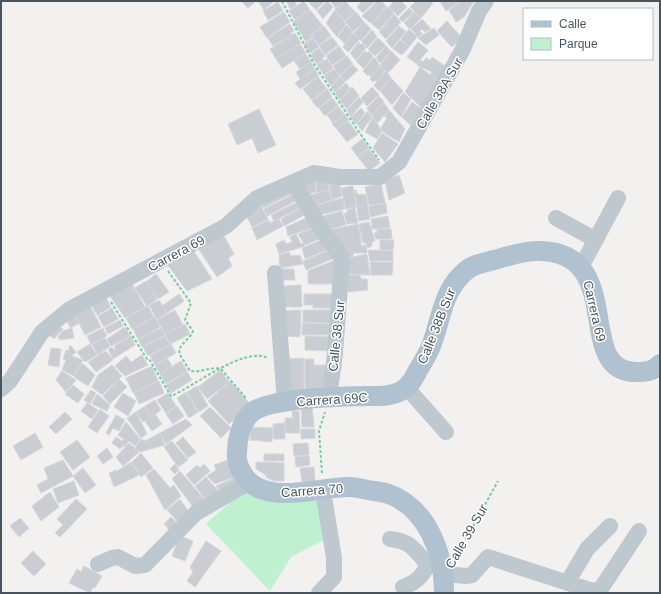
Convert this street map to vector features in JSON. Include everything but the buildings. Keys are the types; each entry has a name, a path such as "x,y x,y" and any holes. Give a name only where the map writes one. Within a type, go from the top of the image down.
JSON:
{"main road":[{"name":"Carrera 69","path":"540,251 571,259 581,267 587,275 593,288 598,311 601,343 609,357 624,370 654,368"},
{"name":"Calle 38B Sur","path":"407,388 431,346 444,300 454,282 470,268 517,253 540,251"},
{"name":"Carrera 69C","path":"256,411 266,405 285,402 394,395 407,388"},
{"path":"248,482 241,471 236,455 239,433 250,414 256,411"},
{"name":"Carrera 70","path":"248,482 261,489 275,492 323,491 350,487 387,494 402,502 420,516 438,549 438,568"},
{"name":"Calle 39 Sur","path":"438,568 444,593"}],"street":[{"name":"Calle 38A Sur","path":"384,174 399,162 462,51 479,11 486,1"},
{"name":"Carrera 69","path":"1,389 10,382 42,332 70,309 226,226 257,198 314,173 339,178 384,174"},
{"name":"Calle 38 Sur","path":"293,182 322,230 342,258 335,354 329,398"},
{"path":"581,267 618,198"},
{"path":"556,218 596,240"},
{"path":"275,273 284,370 285,402"},
{"path":"407,388 446,432"},
{"path":"98,564 118,557 135,566 145,565 196,513 248,482"},
{"path":"319,593 334,578 334,558 323,491"},
{"path":"567,583 587,549 610,526"},
{"path":"390,539 400,540 408,544 438,568 466,576 472,575 488,557 590,590 597,590 602,587 639,532"},
{"path":"403,587 414,583 438,568"}],"path":[{"path":"282,1 314,64 384,174"},
{"path":"160,261 191,304 185,320 193,331 191,337 181,346 180,355 190,371 221,369"},
{"path":"105,290 114,307 125,321 147,358 150,359 171,396 243,359 262,355 284,370"},
{"path":"221,369 256,411"},
{"path":"323,491 319,431 329,398"},
{"name":"Calle 39 Sur","path":"438,568 455,559 498,481"}],"green space":[{"path":"247,487 320,498 324,540 291,557 270,591 206,524"}]}
